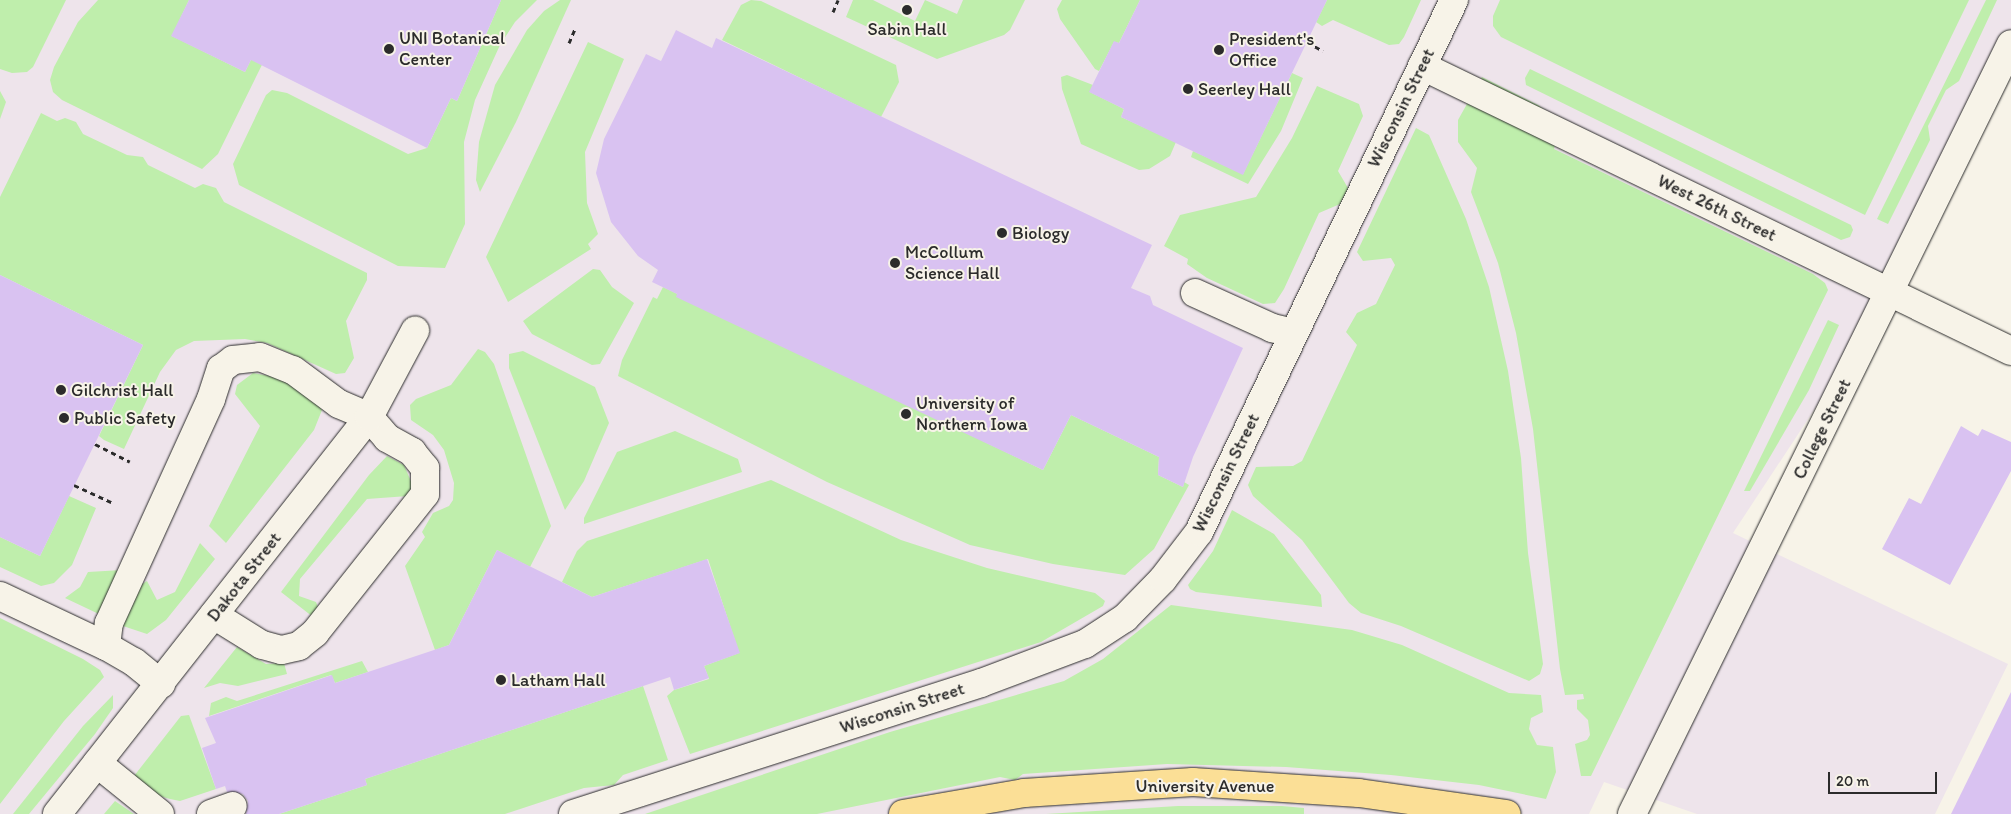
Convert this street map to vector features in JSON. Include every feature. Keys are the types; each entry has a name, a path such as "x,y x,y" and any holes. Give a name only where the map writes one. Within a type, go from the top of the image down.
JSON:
{"main road":[{"name":"University Avenue","path":"903,814 1024,793 1193,782 1359,793 1507,814"}],"street":[{"name":"Wisconsin Street","path":"573,814 981,684 1085,644 1125,618 1163,579 1199,532 1454,0"},
{"name":"College Street","path":"1632,814 1891,294 2011,44"},
{"name":"West 26th Street","path":"1422,66 2011,351"},
{"path":"1195,293 1272,328 1293,333"},
{"name":"Dakota Street","path":"56,814 161,684 369,417 416,331"},
{"path":"106,646 109,623 226,363 251,356 271,360 313,382 339,404 369,417 387,438 421,460 427,483 423,499 315,633 299,646 281,650 262,645 214,615"},
{"path":"0,596 106,646 134,662 161,684"},
{"path":"97,763 160,814"}],"path":[{"path":"833,12 838,0"},
{"path":"569,43 576,29"},
{"path":"1307,42 1323,51"},
{"path":"95,444 130,462"},
{"path":"74,485 111,502"}],"shaded area":[{"name":"University of Northern Iowa","path":"0,0 2011,0 2011,44 1891,293 1733,533 2008,664 1935,814 1697,814 1604,782 1589,814 0,814"}],"green space":[{"path":"0,0 66,0 33,67 27,72 12,73 0,69"},
{"path":"98,0 189,0 172,36 245,72 271,18 287,14 218,154 202,169 62,100 53,92 50,80 54,67 78,22"},
{"path":"501,0 537,0 515,22 500,45 475,100 464,142 465,224 445,268 398,266 239,185 233,164 266,95 272,90 287,93 408,154 427,148 451,98 457,101"},
{"path":"560,0 571,0 516,122 480,192 476,180 479,142 495,85 527,30 544,11"},
{"path":"751,0 761,1 896,65 899,82 881,117 722,40 741,5"},
{"path":"853,0 873,0 915,21 925,0 957,14 963,0 1025,0 1010,30 1004,35 937,59 846,17"},
{"path":"1062,0 1140,0 1119,43 1114,42 1099,71 1095,69 1060,19 1057,9"},
{"path":"1327,0 1421,0 1404,37 1399,44 1389,45 1333,20 1322,26 1316,22"},
{"path":"1500,0 1969,0 1865,215 1501,37 1493,26 1493,16"},
{"path":"1986,0 1997,0 1959,81 1946,90 1928,126 1930,140 1888,224 1877,219"},
{"path":"588,42 624,59 585,152 587,203 598,234 588,244 591,249 508,302 486,257"},
{"path":"1530,69 1851,225 1853,230 1850,237 1841,240 1526,85 1525,78"},
{"path":"1292,73 1303,78 1281,131 1248,184 1191,157 1193,151 1243,174"},
{"path":"1067,75 1093,85 1090,92 1124,109 1121,117 1176,142 1170,156 1149,169 1139,170 1081,144 1062,89 1061,77"},
{"path":"1482,77 1538,105 1561,122 1554,149 1813,274 1825,283 1828,290 1591,776 1581,776 1575,744 1587,740 1590,735 1588,720 1577,709 1577,700 1584,699 1583,694 1565,695 1560,669 1533,429 1516,333 1498,263 1471,192 1477,168 1458,142 1458,120"},
{"path":"1317,86 1359,104 1363,116 1338,171 1348,188 1340,204 1319,213 1284,289 1275,303 1263,304 1207,278 1187,264 1188,259 1164,246 1180,215 1256,197 1292,138"},
{"path":"0,91 6,102 0,119"},
{"path":"41,113 57,121 65,118 76,122 83,134 127,155 143,157 148,165 195,188 203,184 216,188 224,202 367,273 367,280 346,321 354,358 345,373 336,374 267,343 245,339 194,341 176,350 160,372 124,449 99,436 143,345 0,275 0,197"},
{"path":"1416,128 1429,135 1466,219 1489,287 1508,371 1521,458 1528,553 1543,664 1540,674 1529,681 1401,626 1361,613 1349,603 1302,540 1253,496 1248,485 1256,467 1293,466 1302,461 1357,345 1346,332 1357,313 1376,304 1395,265 1391,258 1363,261 1357,252"},
{"path":"593,269 600,270 612,287 634,303 600,364 592,365 532,334 523,321"},
{"path":"663,287 1043,470 1071,415 1159,457 1158,475 1183,487 1184,482 1189,485 1154,549 1125,575 1053,564 970,545 827,482 618,376 622,360 653,297 657,299"},
{"path":"1828,320 1839,325 1809,390 1750,491 1744,491"},
{"path":"478,349 485,352 494,364 551,526 530,567 497,550 449,645 435,650 405,566 425,537 422,532 433,513 449,506 453,500 454,483 444,450 433,435 411,420 410,405 416,399 451,385"},
{"path":"523,351 595,387 609,423 584,481 565,510 509,368 509,354"},
{"path":"253,373 276,377 312,396 322,410 314,430 226,543 209,526 260,426 235,394 237,385"},
{"path":"675,431 738,459 742,472 584,524 584,518 617,452"},
{"path":"387,456 404,465 413,486 408,496 367,499 300,579 299,596 316,602 318,607 313,617 281,592 369,475"},
{"path":"771,480 901,540 987,568 1095,593 1105,601 1103,606 1041,642 690,754 667,696 674,690 709,679 704,666 739,653 708,559 592,597 562,582 577,551 587,541"},
{"path":"69,496 96,508 72,565 54,583 41,586 0,567 0,537 40,556"},
{"path":"1232,510 1274,534 1321,595 1322,607 1196,592 1190,589 1188,585 1213,551"},
{"path":"200,543 215,559 166,620 147,634 120,625 137,587 147,581 157,600 175,592"},
{"path":"122,570 103,616 65,598 80,587 88,572"},
{"path":"1171,605 1352,630 1402,645 1509,693 1541,695 1543,712 1531,718 1529,729 1537,745 1553,747 1556,772 1546,799 1479,785 1391,775 1286,767 1167,764 1023,774 1015,780 1000,777 817,814 645,814 890,732 1064,681 1103,659"},
{"path":"0,618 83,659 100,670 104,677 64,721 0,804"},
{"path":"237,647 266,664 284,663 287,674 238,686 220,683 204,688"},
{"path":"362,661 368,672 335,683 331,675 209,716 211,703 226,697 237,701"},
{"path":"643,686 668,760 623,775 614,785 584,788 505,814 279,814 367,785 365,779"},
{"path":"113,695 113,708 95,734 29,814 13,814 83,726"},
{"path":"189,715 216,789 180,801 156,795 134,776 181,716"},
{"path":"115,801 134,814 104,814"},
{"path":"1178,806 1282,806 1304,808 1304,814 1046,814"}],"building":[{"path":"189,0 501,0 457,101 451,98 427,148 251,60 245,72 171,36"},
{"name":"Seerley Hall","path":"1140,0 1327,0 1243,175 1121,117 1124,109 1089,92 1114,41 1119,43"},
{"name":"McCollum Science Hall","path":"676,30 712,48 716,38 1152,245 1131,288 1150,296 1153,305 1243,348 1193,457 1183,487 1158,475 1159,457 1071,415 1043,470 676,297 677,294 652,282 658,270 638,256 611,222 596,173 604,139 646,54 661,61"},
{"name":"Gilchrist Hall","path":"0,275 143,345 40,556 0,537"},
{"path":"1961,426 1978,436 1982,429 2011,442 2011,471 1950,585 1882,549 1909,498 1921,504"},
{"name":"Latham Hall","path":"497,550 592,597 707,559 740,653 704,666 709,678 674,690 670,677 365,779 367,785 279,814 246,814 248,801 243,794 227,792 225,786 216,789 202,748 216,743 205,718 332,675 335,683 449,645"},
{"path":"2011,692 2011,814 1951,814"}],"place":[{"name":"Sabin Hall","path":"907,10"},
{"name":"UNI Botanical Center","path":"389,49"},
{"name":"President's Office","path":"1219,50"},
{"name":"Seerley Hall","path":"1188,89"},
{"name":"Biology","path":"1002,233"},
{"name":"McCollum Science Hall","path":"895,263"},
{"name":"Gilchrist Hall","path":"61,390"},
{"name":"University of Northern Iowa","path":"906,414"},
{"name":"Public Safety","path":"64,418"},
{"name":"Latham Hall","path":"501,680"}]}
